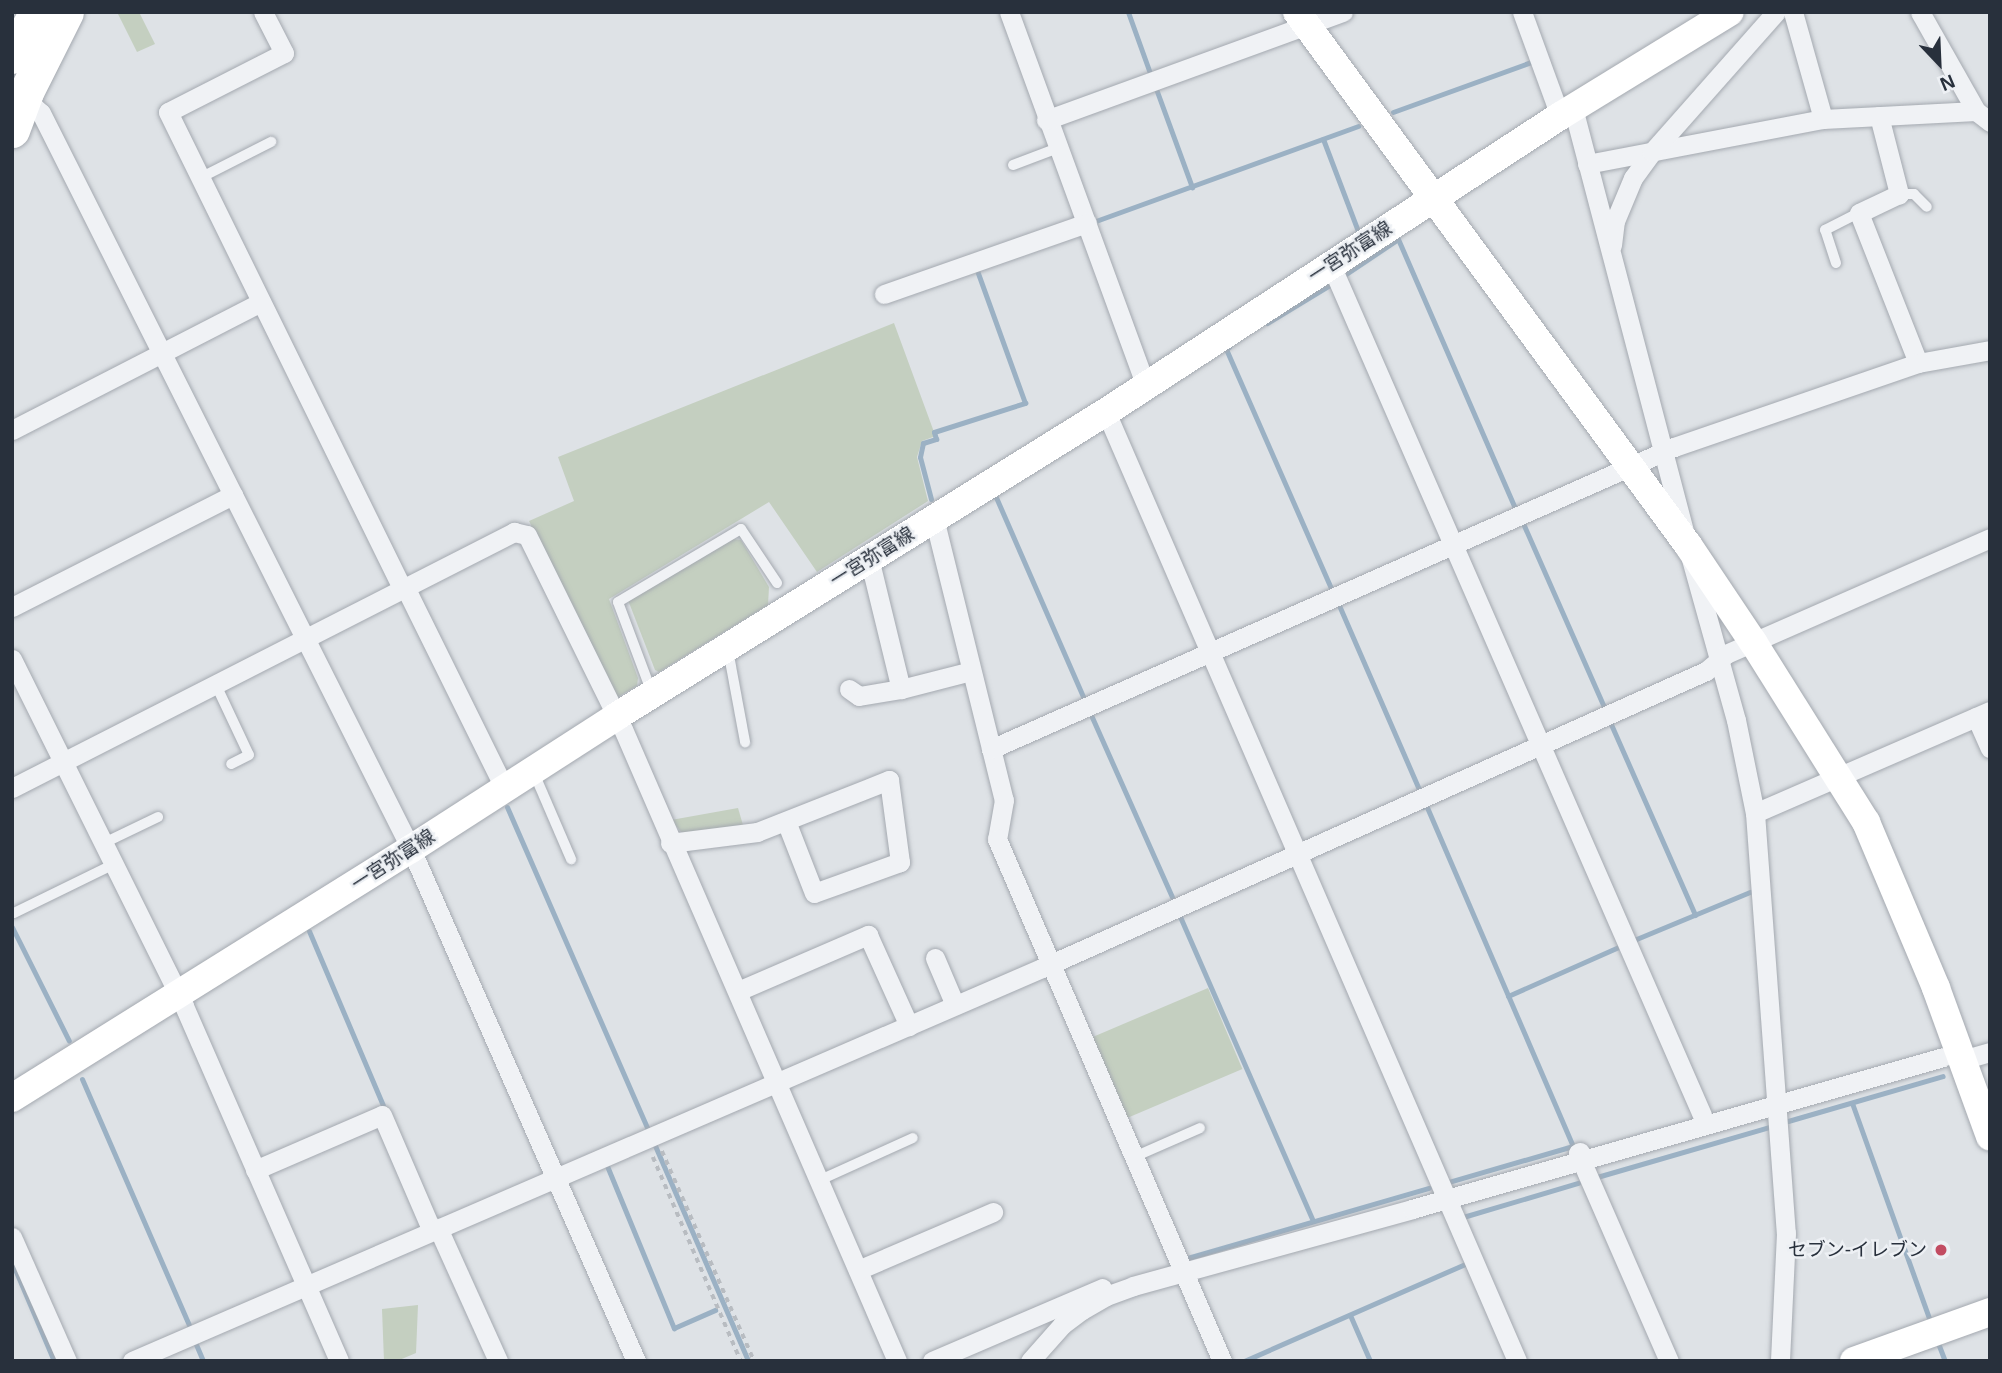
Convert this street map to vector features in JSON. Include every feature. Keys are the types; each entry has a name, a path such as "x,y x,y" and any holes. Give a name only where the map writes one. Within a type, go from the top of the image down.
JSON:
{"highway":[{"path":"12,56 37,12"},
{"path":"12,130 26,92 66,12"}],"main road":[{"name":"一宮弥富線","path":"12,1098 411,849 532,769 1106,412 1566,112 1730,12"},
{"path":"1302,19 1688,545 1753,642 1866,822 1972,1052 1990,1136"},
{"path":"1854,1361 1990,1312"}],"street":[{"path":"263,12 284,53 168,112 504,787"},
{"path":"1009,12 1046,120 1087,223 1146,386"},
{"path":"1046,120 1302,19 1343,12"},
{"path":"1522,12 1587,164 1612,249 1718,662 1736,719 1755,813 1786,1233 1780,1361"},
{"path":"1612,249 1615,221 1633,178 1776,12"},
{"path":"1793,12 1823,118"},
{"path":"1920,12 1983,116"},
{"path":"26,92 34,107 41,113 411,849 635,1361"},
{"path":"1880,116 1899,194 1859,213 1918,363"},
{"path":"1587,164 1823,118 1983,116"},
{"path":"884,294 1087,223"},
{"path":"1331,265 1702,1115"},
{"path":"12,430 261,302"},
{"path":"991,749 1454,544 1746,419 1918,363 1988,355"},
{"path":"1106,412 1208,653 1517,1361"},
{"path":"12,607 233,495"},
{"path":"934,518 1005,808 997,839 1222,1361"},
{"path":"12,788 514,532 527,535 617,716 670,844 738,990 775,1083 897,1361"},
{"path":"132,1361 909,1026 1706,671 1726,654 1990,538"},
{"path":"869,558 901,689"},
{"path":"12,659 178,996 339,1361"},
{"path":"849,689 859,696 901,689 971,671"},
{"path":"1755,813 1983,714 1990,748"},
{"path":"670,844 757,832 889,780 900,862 814,893 786,821"},
{"path":"738,990 868,935 909,1026"},
{"path":"935,958 955,1005"},
{"path":"1030,1361 1062,1325 1106,1296 1182,1269 1777,1100 1972,1052"},
{"path":"1580,1157 1702,1115 1777,1100"},
{"path":"255,1170 382,1115 498,1361"},
{"path":"1580,1157 1669,1361"},
{"path":"858,1270 993,1212"},
{"path":"12,1237 67,1361"},
{"path":"932,1361 1092,1291 1138,1275 1182,1269"}],"lane":[{"path":"200,178 271,142"},
{"path":"1013,165 1058,148"},
{"path":"1899,194 1914,194 1927,207"},
{"path":"1836,263 1825,229 1859,213"},
{"path":"652,694 618,602 741,529 777,583"},
{"path":"727,647 745,742"},
{"path":"216,685 250,755 231,764"},
{"path":"532,769 571,859"},
{"path":"104,844 158,817"},
{"path":"13,913 114,864"},
{"path":"1134,1157 1200,1128"},
{"path":"818,1181 913,1138"}],"path":[{"path":"650,1137 741,1361"},
{"path":"650,1137 754,1361"}],"green space":[{"path":"117,12 139,12 155,44 137,52"},
{"path":"894,323 934,432 933,437 922,441 917,457 928,501 817,572 769,502 609,599 638,678 637,686 616,698 529,521 574,501 558,457"},
{"path":"732,539 741,540 769,587 768,605 659,672 655,670 628,600"},
{"path":"738,808 743,825 683,834 671,820"},
{"path":"1208,988 1242,1069 1124,1119 1089,1038"},
{"path":"418,1305 416,1353 397,1361 384,1361 382,1309"}],"waterway":[{"path":"1128,12 1151,76"},
{"path":"1393,112 1534,61"},
{"path":"1155,86 1192,187"},
{"path":"1093,222 1358,126"},
{"path":"1323,139 1358,231"},
{"path":"1343,276 1398,239 1515,508"},
{"path":"931,499 920,457 923,443 936,439 934,432 1025,403 976,268"},
{"path":"1267,323 1333,283"},
{"path":"1229,347 1226,349 1332,591"},
{"path":"991,497 995,495 1085,701"},
{"path":"1522,521 1604,707"},
{"path":"1338,603 1419,789"},
{"path":"1091,715 1172,897"},
{"path":"1610,722 1695,915"},
{"path":"1423,807 1426,805 1573,1146 1448,1182"},
{"path":"507,807 648,1129"},
{"path":"1634,940 1750,892"},
{"path":"1178,912 1313,1221"},
{"path":"12,927 69,1041"},
{"path":"309,931 383,1105"},
{"path":"1508,996 1621,946"},
{"path":"1788,1121 1943,1076"},
{"path":"82,1079 190,1327"},
{"path":"1852,1103 1929,1318"},
{"path":"1597,1177 1769,1127"},
{"path":"653,1141 748,1361"},
{"path":"605,1161 674,1328 715,1310"},
{"path":"1463,1217 1578,1183"},
{"path":"1184,1259 1429,1188"},
{"path":"12,1262 54,1361"},
{"path":"1244,1361 1467,1263"},
{"path":"1350,1315 1370,1361"},
{"path":"195,1342 203,1361"},
{"path":"1938,1343 1945,1361"}],"place":[{"name":"セブン-イレブン","path":"1941,1250"}]}
